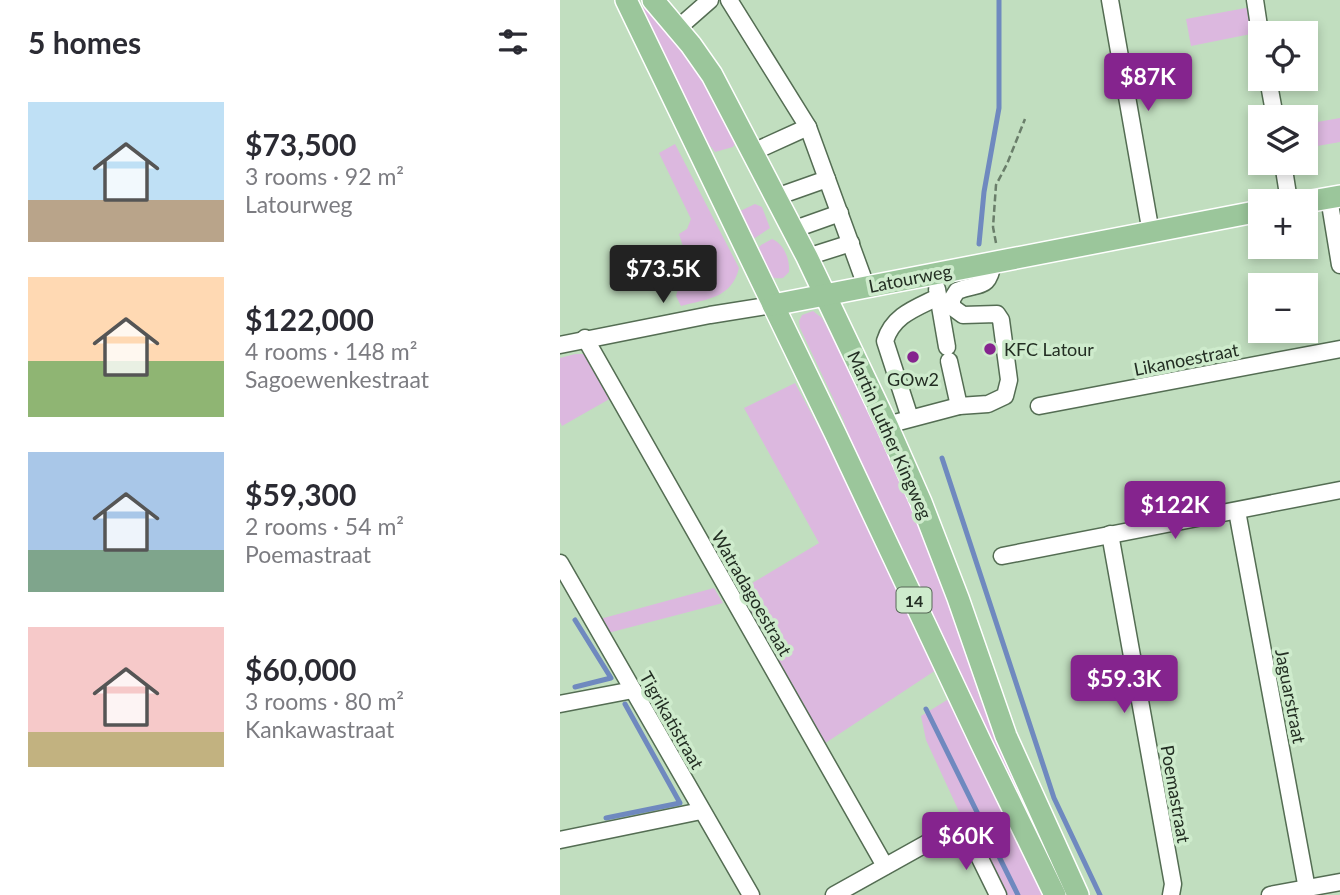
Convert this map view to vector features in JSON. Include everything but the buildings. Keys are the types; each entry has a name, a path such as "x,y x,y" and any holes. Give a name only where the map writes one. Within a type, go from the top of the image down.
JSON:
{"main road":[{"name":"14","path":"626,0 1055,895"},
{"name":"Martin Luther Kingweg","path":"653,0 712,75 826,294 920,502 958,598 1006,736 1078,895"},
{"name":"Latourweg","path":"774,305 1248,213"}],"street":[{"path":"677,29 710,0"},
{"path":"729,0 808,127 866,286"},
{"path":"1110,0 1151,233"},
{"path":"1255,0 1259,21"},
{"path":"752,152 808,127"},
{"path":"776,197 827,179"},
{"path":"1335,197 1340,265"},
{"path":"792,230 840,213"},
{"path":"807,257 851,243"},
{"path":"887,425 959,406 988,404 1005,396 1009,390 1001,320 997,314 963,315 952,307 952,299 957,291 985,284 996,261"},
{"path":"934,273 959,406"},
{"path":"910,418 885,341 887,333 901,315 938,297"},
{"name":"Latourweg","path":"560,345 585,338 774,305"},
{"name":"Watradagoestraat","path":"585,338 885,866"},
{"name":"Likanoestraat","path":"1039,406 1340,349"},
{"path":"1002,556 1340,490"},
{"name":"Jaguarstraat","path":"1237,511 1307,889"},
{"name":"Poemastraat","path":"1110,534 1173,884 1171,895"},
{"name":"Tigrikatistraat","path":"560,563 751,895"},
{"path":"560,704 633,690"},
{"path":"560,840 701,811"},
{"path":"834,895 947,832 961,828 968,835 998,895"},
{"path":"1271,895 1340,882"}],"path":[{"path":"996,261 993,227 996,185 1025,120"}],"shaded area":[{"path":"646,6 696,64 736,142 733,147 715,152 704,140 691,118 641,9"},
{"path":"1251,7 1254,21 1248,21 1248,35 1191,46 1186,19"},
{"path":"1340,118 1340,142 1318,146 1318,122"},
{"path":"675,144 739,268 731,286 717,296 681,306 676,296 687,259 679,234 687,229 691,219 659,153"},
{"path":"755,204 762,207 770,228 755,238 751,237 738,212"},
{"path":"772,239 780,244 787,257 789,272 783,278 768,274 757,250"},
{"path":"813,311 822,318 842,355 909,496 942,578 980,699 1073,895 1062,895 863,475 843,419 800,328 802,315"},
{"path":"585,354 590,358 613,397 562,426 560,358"},
{"path":"795,383 864,512 939,668 824,744 739,591 819,543 744,408"},
{"path":"714,588 723,603 608,633 600,619"},
{"path":"947,700 954,704 1042,895 1005,895 971,825 962,818 926,740 921,716"}],"waterway":[{"path":"979,244 984,192 999,108 999,0"},
{"path":"942,458 1054,798 1100,895"},
{"path":"575,620 611,678 575,687"},
{"path":"606,818 680,803 625,704"},
{"path":"926,709 1018,895"}],"place":[{"name":"KFC Latour","path":"990,349"},
{"name":"GOw2","path":"913,357"}]}
